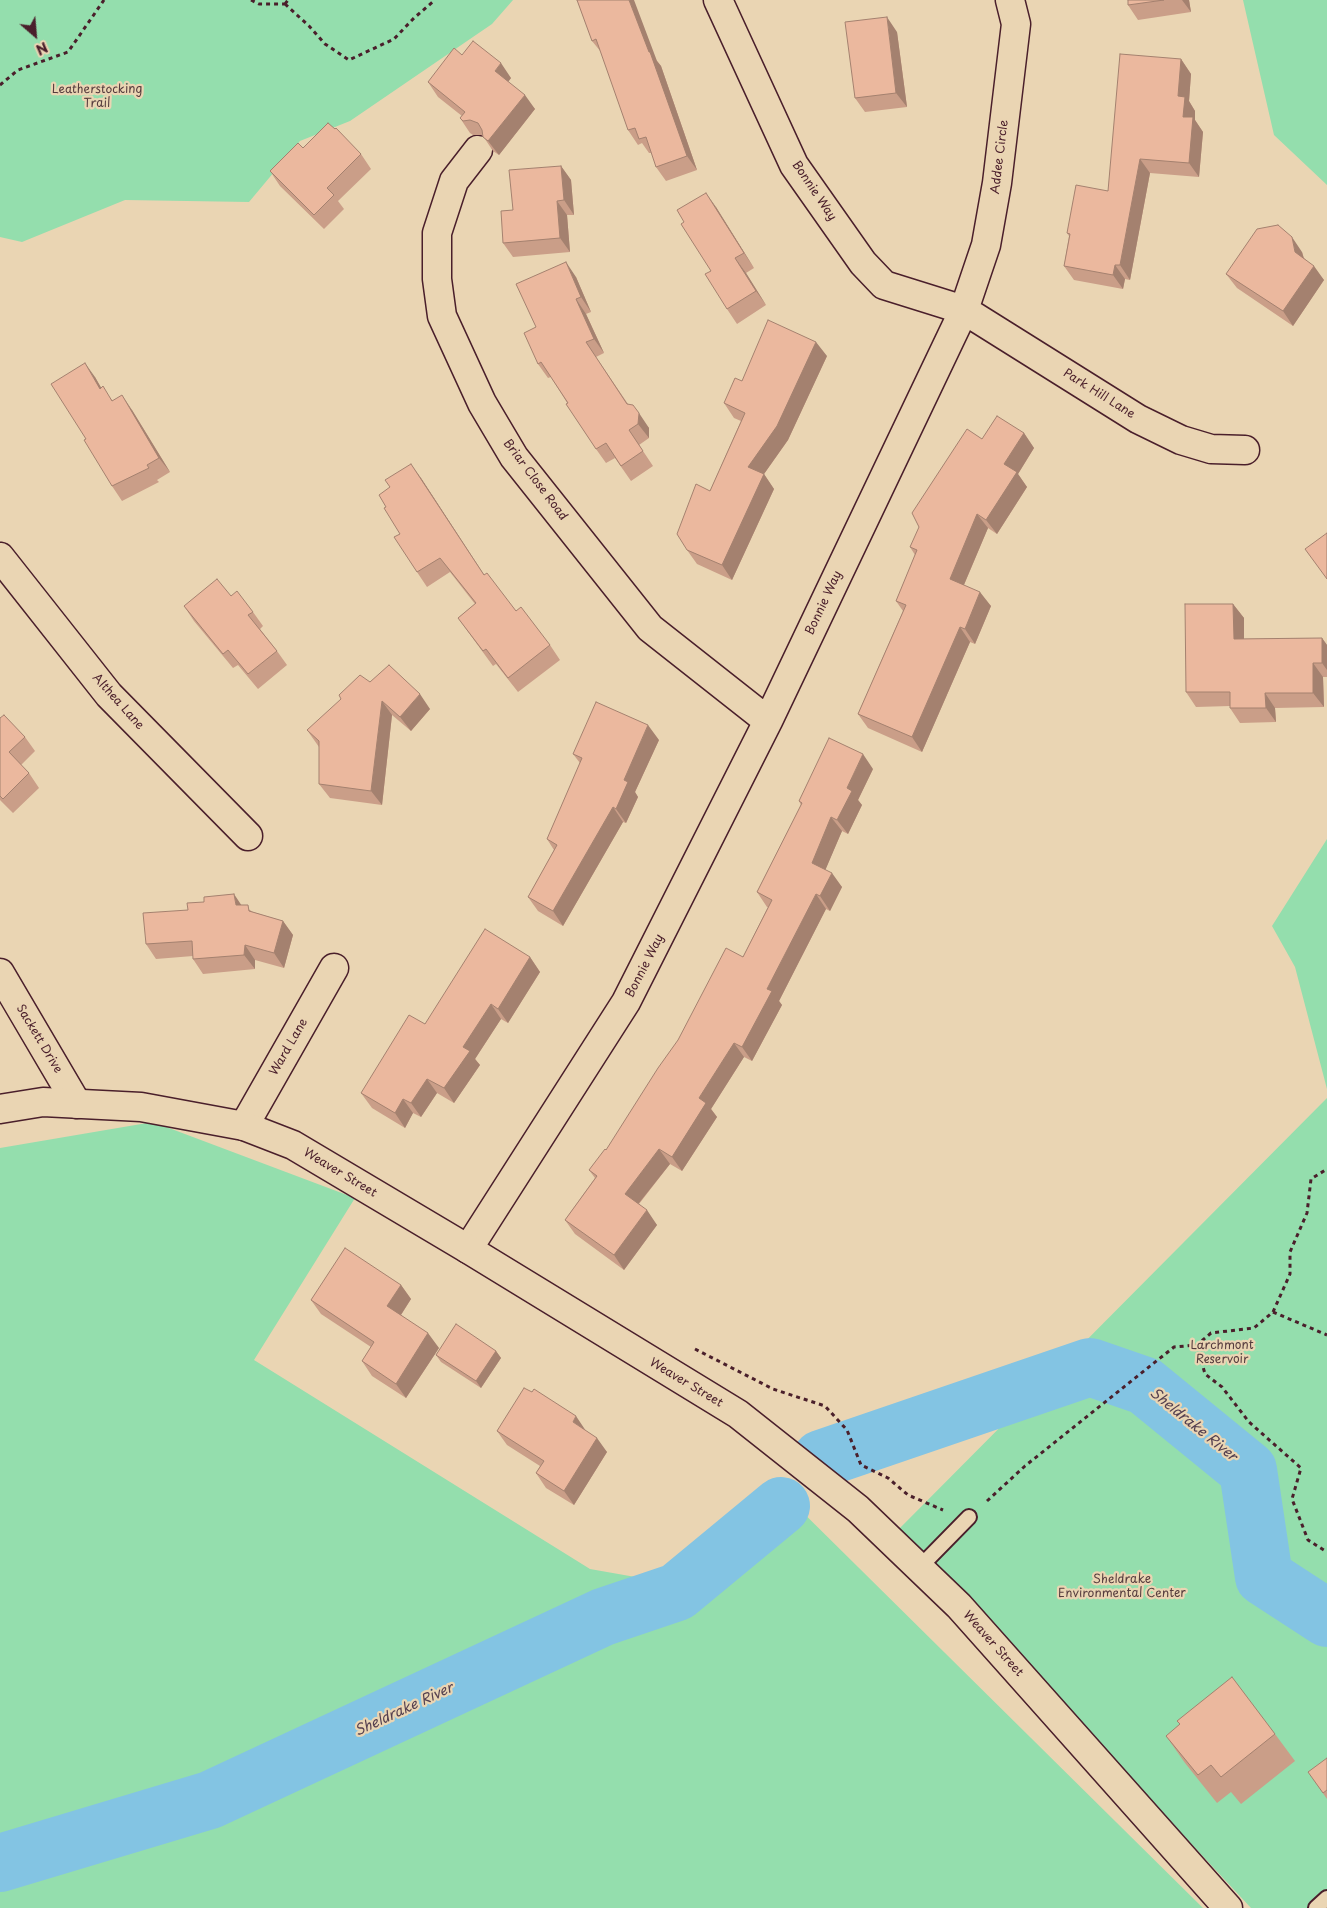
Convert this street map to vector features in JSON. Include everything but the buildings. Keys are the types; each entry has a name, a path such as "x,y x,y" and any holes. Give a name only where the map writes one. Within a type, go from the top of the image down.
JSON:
{"street":[{"name":"Bonnie Way","path":"468,1249 626,1002 768,721 964,310 884,284 863,263 794,165 718,0"},
{"name":"Addee Circle","path":"964,310 986,245 997,183 1016,24 1010,0"},
{"name":"Briar Close Road","path":"478,150 454,181 437,233 437,279 442,316 482,403 514,457 650,628 768,721"},
{"name":"Park Hill Lane","path":"964,310 1138,419 1181,440 1211,449 1245,450"},
{"name":"Althea Lane","path":"0,557 109,695 248,836"},
{"name":"Ward Lane","path":"244,1126 334,968"},
{"name":"Sackett Drive","path":"0,973 77,1104"},
{"name":"Weaver Street","path":"0,1109 42,1102 141,1108 244,1126 293,1145 468,1249 738,1414 858,1510 959,1606 1228,1908"}],"lane":[{"path":"919,1568 969,1516"},
{"path":"1316,1908 1327,1898"}],"path":[{"path":"0,85 18,70 68,52 104,0"},
{"path":"251,0 259,4 285,4 325,44 349,60 394,39 414,18 436,0"},
{"path":"285,4 288,0"},
{"path":"692,1348 773,1389 825,1406 848,1430 862,1466 888,1478 908,1495 932,1504 955,1516 969,1516 1107,1399 1174,1347 1198,1344 1211,1333 1254,1328 1273,1312 1290,1274 1290,1252 1306,1213 1311,1179 1327,1169"},
{"path":"1273,1312 1327,1335"},
{"path":"1198,1344 1205,1374 1222,1387 1249,1422 1301,1468 1292,1499 1308,1540 1327,1552"}],"green space":[{"name":"Leatherstocking Trail","path":"0,0 513,0 492,24 350,121 300,141 249,202 125,200 22,242 0,237"},
{"path":"1243,0 1327,0 1327,185 1274,135"},
{"path":"1327,839 1327,1089 1295,967 1272,926"},
{"path":"1327,1098 1327,1908 1251,1908 949,1584 897,1531"},
{"path":"153,1122 355,1198 254,1360 590,1569 658,1581 772,1482 1203,1908 0,1908 0,1148"}],"waterway":[{"name":"Sheldrake River","path":"821,1459 1090,1367 1145,1386 1248,1470 1264,1577 1327,1618"},
{"name":"Sheldrake River","path":"0,1863 210,1800 603,1617 677,1592 781,1506"}],"park label":[{"name":"Larchmont Reservoir","path":"1222,1353"},
{"name":"Sheldrake Environmental Center","path":"1122,1587"}]}
